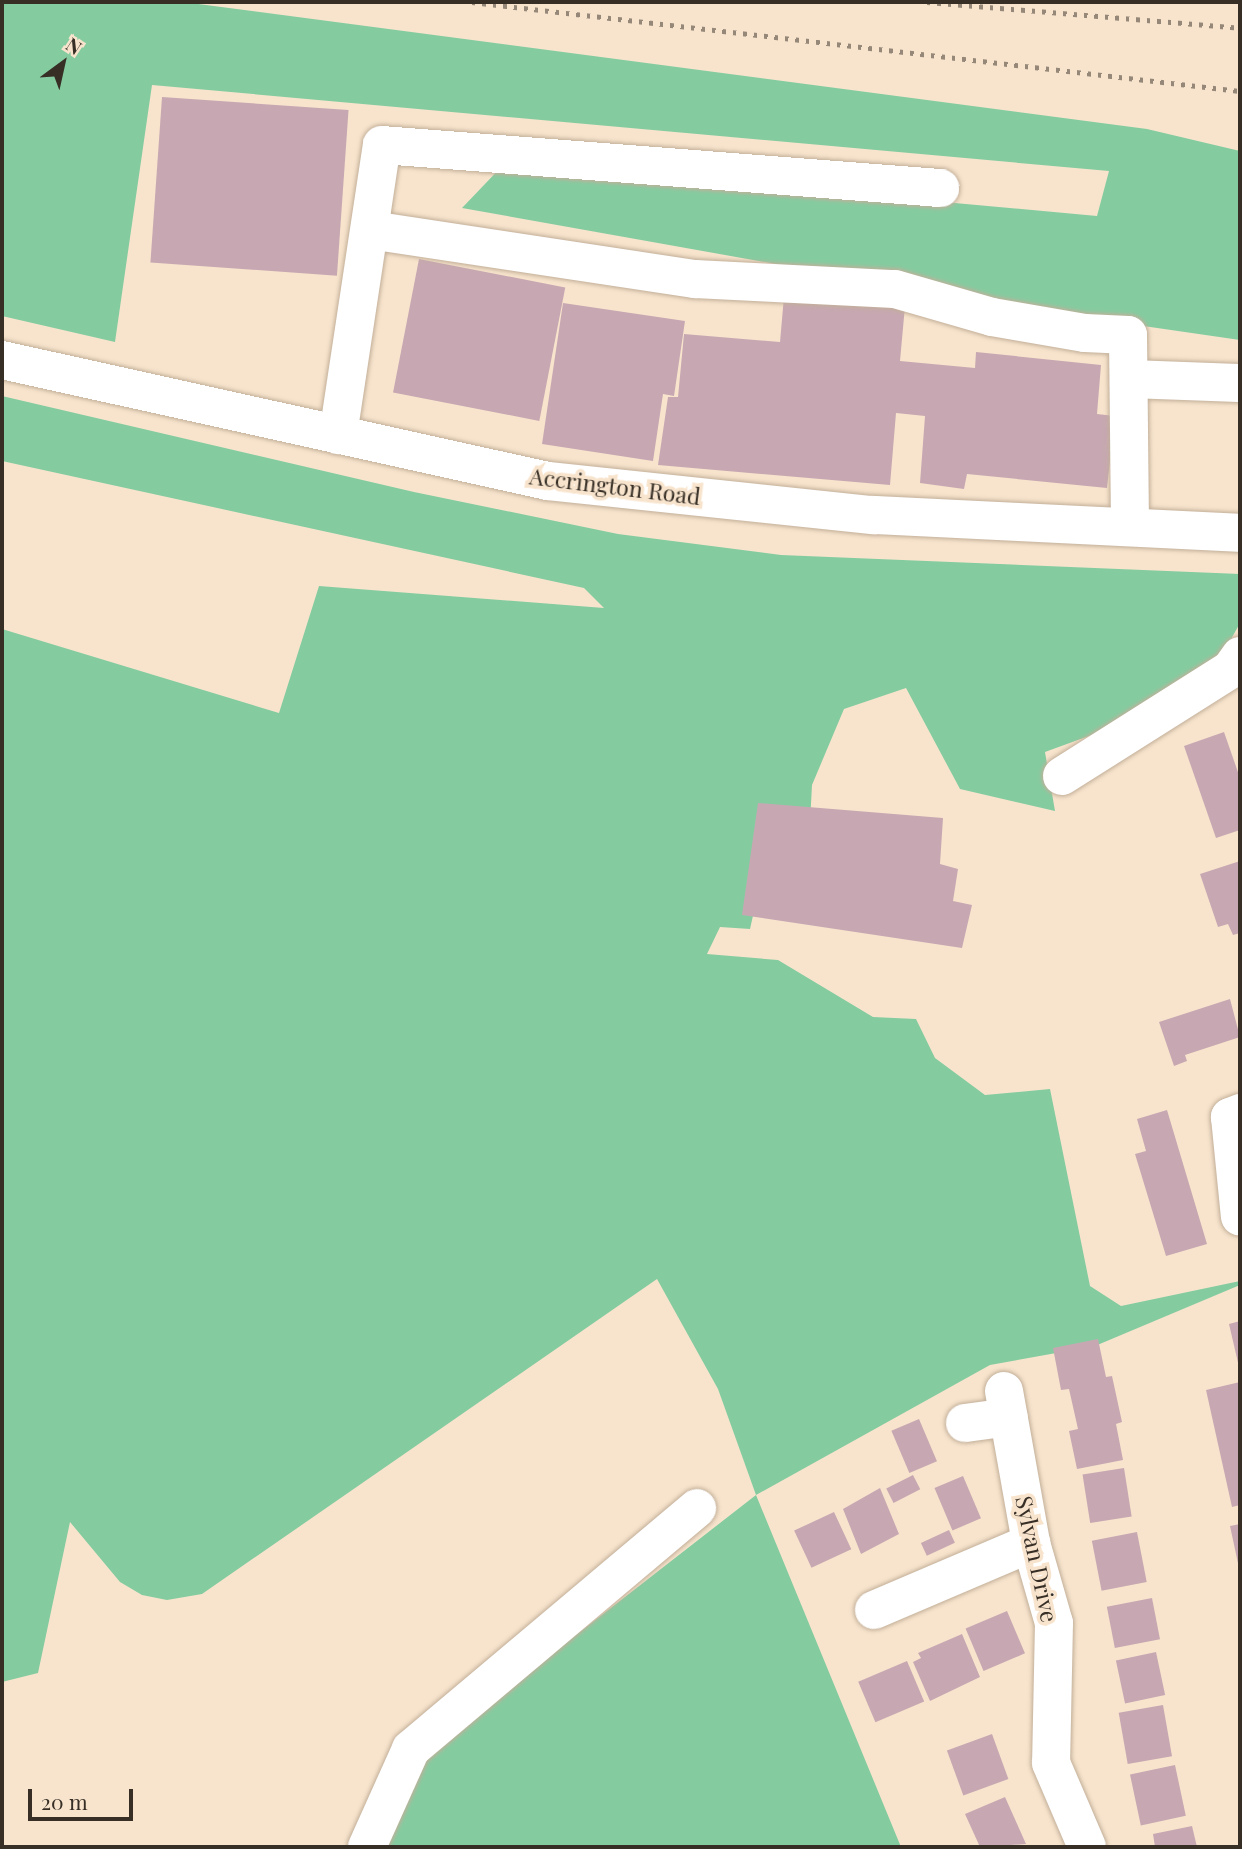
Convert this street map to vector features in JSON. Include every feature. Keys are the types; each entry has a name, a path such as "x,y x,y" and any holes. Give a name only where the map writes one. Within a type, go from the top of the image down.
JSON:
{"main road":[{"path":"338,435 382,145 940,188"},
{"path":"370,230 695,279 895,289 992,317 1085,333 1128,335 1130,527"},
{"name":"Accrington Road","path":"2,360 548,481 874,515 1240,533"},
{"path":"1129,379 1240,383"},
{"path":"1062,776 1231,669 1240,656"},
{"path":"1240,1113 1230,1117 1240,1217"},
{"name":"Sylvan Drive","path":"965,1423 1007,1404 1031,1543 1054,1623 1051,1763 1087,1847"},
{"path":"367,1847 411,1749 697,1508"},
{"path":"874,1609 1031,1543"}],"green space":[{"path":"2,2 183,2 1147,129 1240,151 1240,340 1033,310 462,208 506,162 1097,216 1109,171 152,85 115,342 2,316"},
{"path":"2,396 414,492 618,534 781,555 1240,574 1240,623 1220,659 1097,733 1045,752 1055,811 960,789 906,688 844,709 812,785 810,823 773,826 750,929 720,927 707,954 778,960 873,1017 916,1019 935,1058 985,1095 1050,1089 1090,1286 1121,1306 1240,1281 1240,1285 1095,1346 990,1365 756,1495 718,1389 657,1279 202,1594 167,1600 142,1595 120,1582 70,1522 38,1673 2,1682 2,629 279,713 319,586 604,608 584,588 2,461"},
{"path":"756,1495 901,1847 375,1847 418,1758"}],"building":[{"path":"162,97 349,110 337,276 150,263"},
{"path":"419,259 565,287 539,421 393,393"},
{"path":"785,285 906,295 900,361 975,368 976,352 1101,365 1097,414 1115,416 1107,488 967,474 964,489 920,483 925,416 896,413 890,485 658,465 668,397 678,397 684,334 780,342"},
{"path":"563,303 685,321 674,396 663,394 653,461 542,444"},
{"path":"1224,732 1240,778 1240,830 1216,838 1184,746"},
{"path":"758,803 943,818 940,864 958,869 953,901 972,905 962,948 742,915"},
{"path":"1240,861 1240,933 1233,935 1228,924 1218,927 1200,874"},
{"path":"1230,999 1240,1037 1185,1055 1187,1061 1174,1066 1159,1022"},
{"path":"1167,1110 1207,1244 1166,1256 1135,1154 1146,1151 1137,1119"},
{"path":"1240,1321 1240,1367 1239,1367 1229,1324"},
{"path":"1098,1339 1106,1377 1112,1376 1122,1422 1116,1424 1123,1460 1077,1469 1069,1431 1078,1429 1069,1389 1061,1390 1053,1348"},
{"path":"1240,1382 1240,1505 1232,1507 1206,1390"},
{"path":"919,1419 937,1461 909,1473 891,1431"},
{"path":"1124,1468 1132,1516 1090,1523 1083,1475"},
{"path":"913,1475 920,1489 894,1503 886,1489"},
{"path":"963,1476 981,1518 952,1530 934,1488"},
{"path":"880,1488 899,1534 861,1554 843,1509"},
{"path":"834,1512 851,1549 811,1568 794,1531"},
{"path":"1240,1524 1240,1568 1239,1568 1230,1526"},
{"path":"949,1530 955,1543 927,1556 921,1543"},
{"path":"1137,1532 1147,1582 1102,1591 1092,1541"},
{"path":"1152,1598 1160,1639 1115,1648 1107,1607"},
{"path":"1007,1611 1025,1653 984,1671 966,1629"},
{"path":"962,1634 980,1677 930,1701 913,1662 921,1658 918,1653"},
{"path":"1156,1652 1165,1695 1125,1704 1116,1661"},
{"path":"907,1661 924,1702 875,1722 858,1682"},
{"path":"1163,1705 1172,1756 1128,1764 1119,1713"},
{"path":"992,1734 1008,1779 963,1796 947,1750"},
{"path":"1175,1765 1186,1816 1141,1825 1130,1775"},
{"path":"1005,1797 1026,1844 980,1847 965,1814"},
{"path":"1192,1826 1197,1847 1155,1847 1153,1834"}],"railway":[{"path":"472,2 1240,91"},
{"path":"927,2 1240,28"}]}
